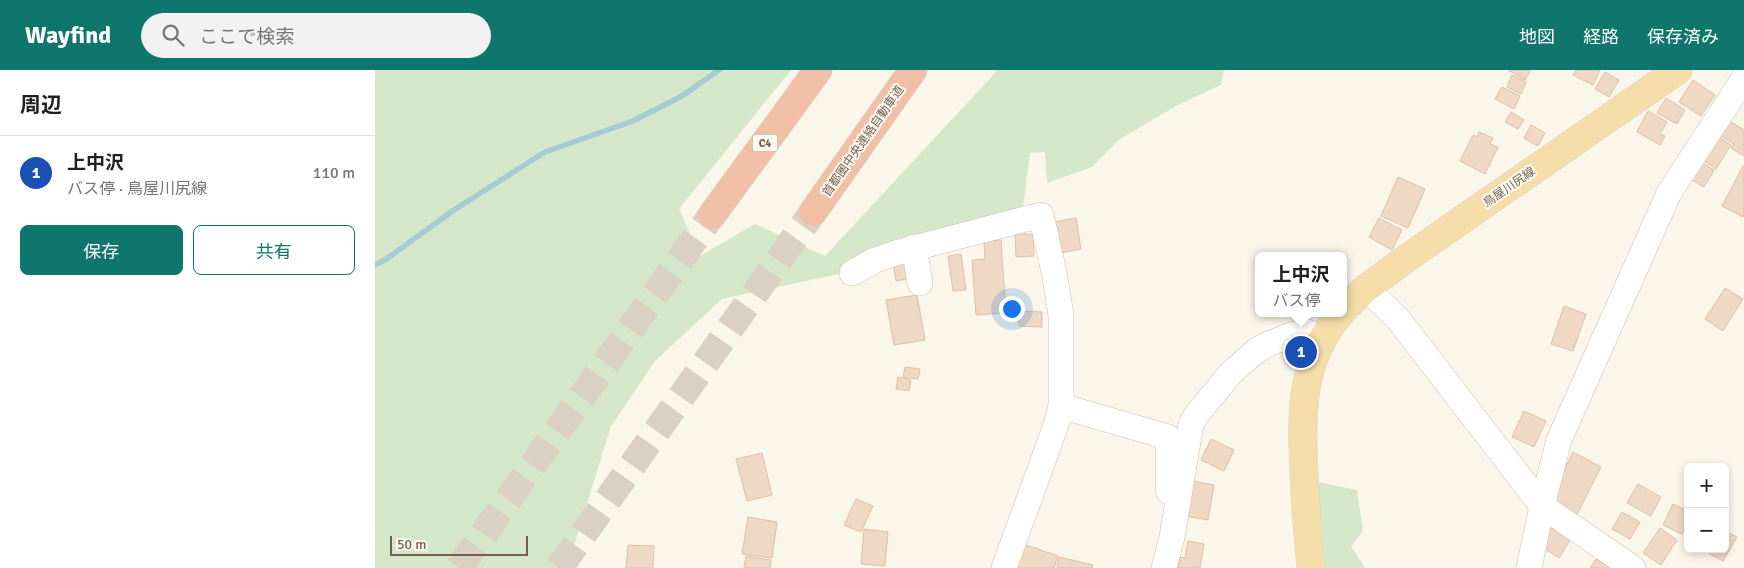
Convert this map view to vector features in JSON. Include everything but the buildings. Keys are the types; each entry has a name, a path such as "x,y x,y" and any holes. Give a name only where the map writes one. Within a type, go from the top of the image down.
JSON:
{"highway":[{"name":"C4","path":"712,215 818,70"},
{"name":"首都圏中央連絡自動車道","path":"813,212 913,70"}],"main road":[{"name":"鳥屋川尻線","path":"1347,306 1366,288 1417,251 1678,70"},
{"path":"1311,568 1302,445 1303,404 1311,365 1323,337 1338,317"}],"street":[{"path":"1529,568 1559,440 1669,193 1743,84"},
{"path":"852,273 875,260 914,247 1041,215 1054,272 1061,315 1061,406 1055,428 1004,568"},
{"path":"914,247 920,283"},
{"path":"1366,288 1398,319 1542,506 1633,568"},
{"path":"1164,568 1178,508 1191,424 1197,414 1231,373 1257,350 1291,335 1307,332 1323,337"},
{"path":"1061,406 1168,437 1168,490 1178,508"}],"green space":[{"path":"375,70 791,70 679,209 700,256 755,224 825,256 996,70 1224,70 1221,85 1176,106 1120,139 1092,167 1047,183 1045,152 1030,153 1023,207 900,242 869,253 839,274 722,299 655,361 611,426 567,568 375,568"},
{"path":"1318,482 1357,490 1363,531 1351,546 1365,568 1322,568"}],"waterway":[{"path":"375,265 385,260 454,210 545,152 633,121 682,96 719,70"}],"tunnel":[{"path":"559,568 813,212"},
{"path":"459,568 712,215"}],"place":[{"name":"上中沢","path":"1301,352"}]}
